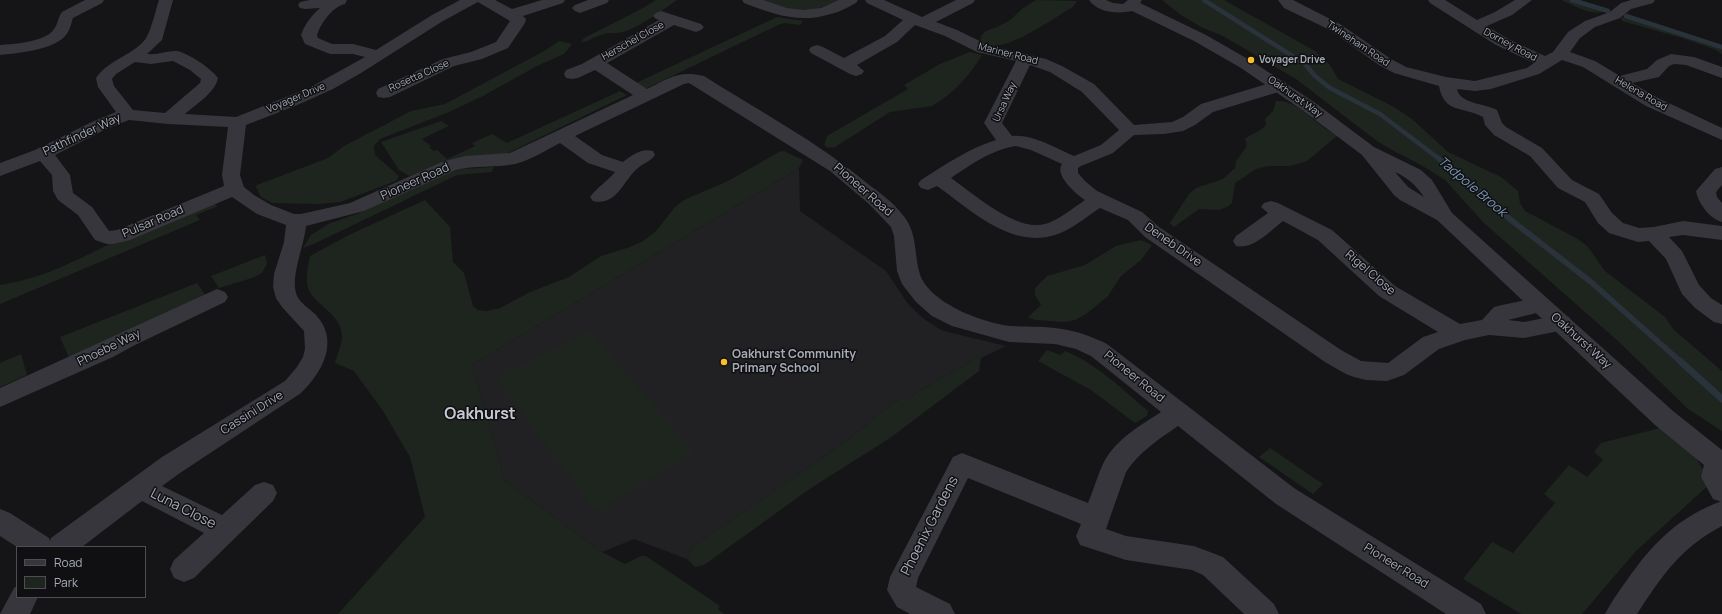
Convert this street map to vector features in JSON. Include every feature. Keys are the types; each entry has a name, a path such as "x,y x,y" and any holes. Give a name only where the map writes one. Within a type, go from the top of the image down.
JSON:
{"street":[{"path":"0,50 30,45 51,38 61,31 67,15 97,0"},
{"path":"127,114 106,87 104,78 110,71 148,46 156,38 166,0"},
{"path":"342,0 317,19 309,35 313,42 330,49 336,55 370,60"},
{"path":"305,5 342,0"},
{"name":"Voyager Drive","path":"238,122 316,91 370,60 445,13 472,0"},
{"path":"484,0 512,14 558,0"},
{"path":"749,0 791,13 804,15 824,12 851,0"},
{"name":"Mariner Road","path":"872,0 952,33 983,50 1025,59 1056,69 1088,88 1129,130"},
{"path":"817,50 850,68 918,20 968,0"},
{"name":"Oakhurst Way","path":"1096,0 1103,5 1116,8 1134,2 1215,46 1279,86 1368,151 1401,191 1444,216 1664,418 1721,463 1715,469 1714,477 1722,491"},
{"name":"Twineham Road","path":"1285,0 1289,5 1343,32 1392,66 1408,73 1469,86 1481,86 1529,72 1553,59 1574,35 1590,24 1615,15 1626,6 1648,0"},
{"name":"Dorney Road","path":"1435,0 1505,44 1553,59"},
{"name":"Dorney Road","path":"1474,25 1512,10 1525,0"},
{"name":"Rosetta Close","path":"384,93 450,62 476,56 504,44 518,21 512,14"},
{"name":"Herschel Close","path":"572,74 596,63 666,18 696,27"},
{"path":"131,58 148,59 176,56 196,67 210,78 206,87 168,119"},
{"name":"Ursa Way","path":"1007,142 994,126 994,123 1025,59"},
{"name":"Helena Road","path":"1553,59 1589,64 1652,102 1722,135"},
{"path":"1618,82 1654,73 1663,63 1671,59 1688,60 1722,73"},
{"name":"Herschel Close","path":"596,63 646,96"},
{"name":"Pioneer Road","path":"297,221 351,209 455,164 515,158 679,80 689,78 698,80 837,167 895,218 904,236 910,278 918,290 935,306 949,315 997,331 1015,335 1055,336 1072,339 1093,346 1108,355 1179,414 1285,496 1470,614"},
{"path":"1447,82 1448,93 1452,100 1490,113 1493,116 1495,127 1536,152 1565,184 1592,198 1605,218 1613,225 1632,234 1654,234 1683,228 1722,233"},
{"path":"1099,200 1051,229 1042,232 1030,232 1002,223 933,181 966,161 1007,142 1015,141 1026,143 1074,162 1107,149 1129,130 1177,127 1189,121 1207,108 1279,86"},
{"name":"Pathfinder Way","path":"0,170 43,153 100,125 127,114 168,119 238,122"},
{"path":"238,122 232,166 232,183 235,189 239,194 264,209 297,221"},
{"path":"562,136 594,159 626,169"},
{"name":"Pulsar Road","path":"43,153 61,175 62,190 66,198 87,213 96,230 102,236 108,238 123,235 235,189"},
{"path":"600,197 617,183 626,169 633,163 646,156"},
{"name":"Deneb Drive","path":"1074,162 1069,169 1070,175 1083,189 1099,200 1135,216 1152,232 1207,269 1226,284 1333,356 1354,368 1366,371 1387,372 1396,368 1431,343 1457,333 1489,327 1524,330 1561,323"},
{"path":"1722,173 1706,191 1707,198 1722,216"},
{"name":"Rigel Close","path":"1243,241 1277,210 1325,235 1387,291 1457,333"},
{"name":"Cassini Drive","path":"62,546 140,488 203,444 293,387 310,368 315,356 316,348 314,330 292,306 285,292 285,277 297,221"},
{"path":"1654,234 1675,256 1690,289 1703,303 1722,316"},
{"name":"Phoebe Way","path":"0,398 105,351 125,340 217,297"},
{"path":"1489,327 1502,313 1541,305"},
{"path":"1179,414 1139,440 1119,459 1114,468 1090,536 1126,548 1194,558 1202,561 1213,566 1264,614"},
{"name":"Phoenix Gardens","path":"940,614 907,598 901,590 902,583 912,560 962,464 1097,518"},
{"name":"Luna Close","path":"140,488 225,530"},
{"name":"Luna Close","path":"184,569 264,493"},
{"path":"1620,614 1656,564 1674,543 1703,522 1722,513"},
{"path":"0,521 38,546"},
{"path":"15,614 23,598"}],"shaded area":[{"name":"Oakhurst Community Primary School","path":"799,168 800,211 886,271 908,304 924,319 941,330 1006,346 981,358 976,358 908,398 895,401 844,443 693,546 687,559 634,539 602,552 505,481 472,365"}],"green space":[{"path":"656,0 677,0 636,27 620,33 604,34 581,42 584,38"},
{"path":"761,0 842,0 814,10 794,10"},
{"path":"1036,0 1077,1 1073,7 1029,34 1010,42 996,46 988,45 981,41 981,36 986,31 1009,21 1022,9"},
{"path":"1162,0 1224,0 1315,51 1330,65 1338,79 1394,107 1412,119 1448,152 1501,177 1518,191 1520,203 1525,211 1578,239 1588,247 1605,271 1665,317 1674,330 1722,371 1722,431 1688,409 1618,341 1484,223 1445,180 1377,141 1296,79 1223,36 1203,28 1181,15"},
{"path":"1561,0 1580,0 1607,8 1608,10 1596,13 1590,12"},
{"path":"1628,16 1639,18 1722,45 1722,54 1714,49 1682,38 1622,21 1621,18"},
{"path":"777,17 803,21 800,25 784,23 778,25 645,89 636,83"},
{"path":"559,41 572,44 564,54 537,66 483,96 449,112 380,139 374,146 375,155 399,176 396,181 340,202 318,204 272,203 261,197 256,187 257,185 328,158 344,146 411,111 445,104 546,50"},
{"path":"970,52 982,55 960,84 940,101 932,106 890,112 835,147 828,148 824,145 827,136 908,89 904,85 940,64"},
{"path":"620,91 627,95 506,154 424,171 409,176 399,170 381,142 441,121 449,126 422,139 431,146 429,147 434,151 437,150 447,159 475,146 472,143 492,134 507,143"},
{"path":"1276,101 1282,101 1294,105 1337,136 1307,161 1290,166 1268,166 1256,169 1235,183 1232,203 1227,207 1219,210 1199,209 1174,227 1170,223 1189,194 1196,188 1223,179 1235,168 1236,161 1247,146 1245,139 1261,130 1266,125 1265,119 1273,111"},
{"path":"784,151 803,160 799,168 472,365 505,481 602,552 625,564 641,556 646,556 720,606 718,609 724,614 338,614 425,517 410,457 383,411 354,371 335,363 342,339 340,327 331,314 313,297 309,290 307,277 310,256 349,235 425,200 450,227 453,262 464,273 473,306 478,310 486,311 500,308 530,292 569,277 601,256 630,247 643,241 656,231 675,207 684,200 728,181 779,152"},
{"path":"494,167 492,172 457,175 303,248 311,235 328,224 357,214 443,174 462,169"},
{"path":"210,201 218,206 196,215 200,220 0,304 0,285 31,278 59,268 114,242"},
{"path":"1141,240 1152,245 1141,260 1121,276 1108,296 1086,314 1075,320 1065,322 1035,320 1028,317 1041,305 1035,295 1035,288 1047,276 1085,265 1116,246"},
{"path":"265,255 267,264 262,273 252,278 219,288 211,276"},
{"path":"197,283 207,298 70,360 60,337"},
{"path":"589,331 694,452 596,512 497,379"},
{"path":"1047,350 1061,355 1065,351 1088,363 1109,378 1148,411 1147,416 1135,423 1091,390 1038,361"},
{"path":"21,354 27,375 0,387 0,363"},
{"path":"976,358 981,358 979,371 890,438 811,488 704,565 695,567 687,559 693,546 844,443 895,401 908,398"},
{"path":"1660,428 1693,453 1711,483 1636,551 1582,614 1521,614 1463,579 1492,542 1513,553 1555,503 1544,494 1569,465 1587,477 1603,460 1594,452 1601,443"},
{"path":"1270,448 1323,484 1313,494 1259,457"}],"waterway":[{"name":"Tadpole Brook","path":"1204,0 1305,64 1315,76 1330,88 1380,114 1442,161"},
{"path":"1572,0 1608,11"},
{"path":"1626,16 1722,47"},
{"name":"Tadpole Brook","path":"1440,160 1465,179 1511,220 1591,282 1681,362"},
{"name":"Tadpole Brook","path":"1680,361 1722,399"}],"place":[{"name":"Voyager Drive","path":"1251,60"},
{"name":"Oakhurst Community Primary School","path":"724,362"}],"district":[{"name":"Oakhurst","path":"480,415"}]}
